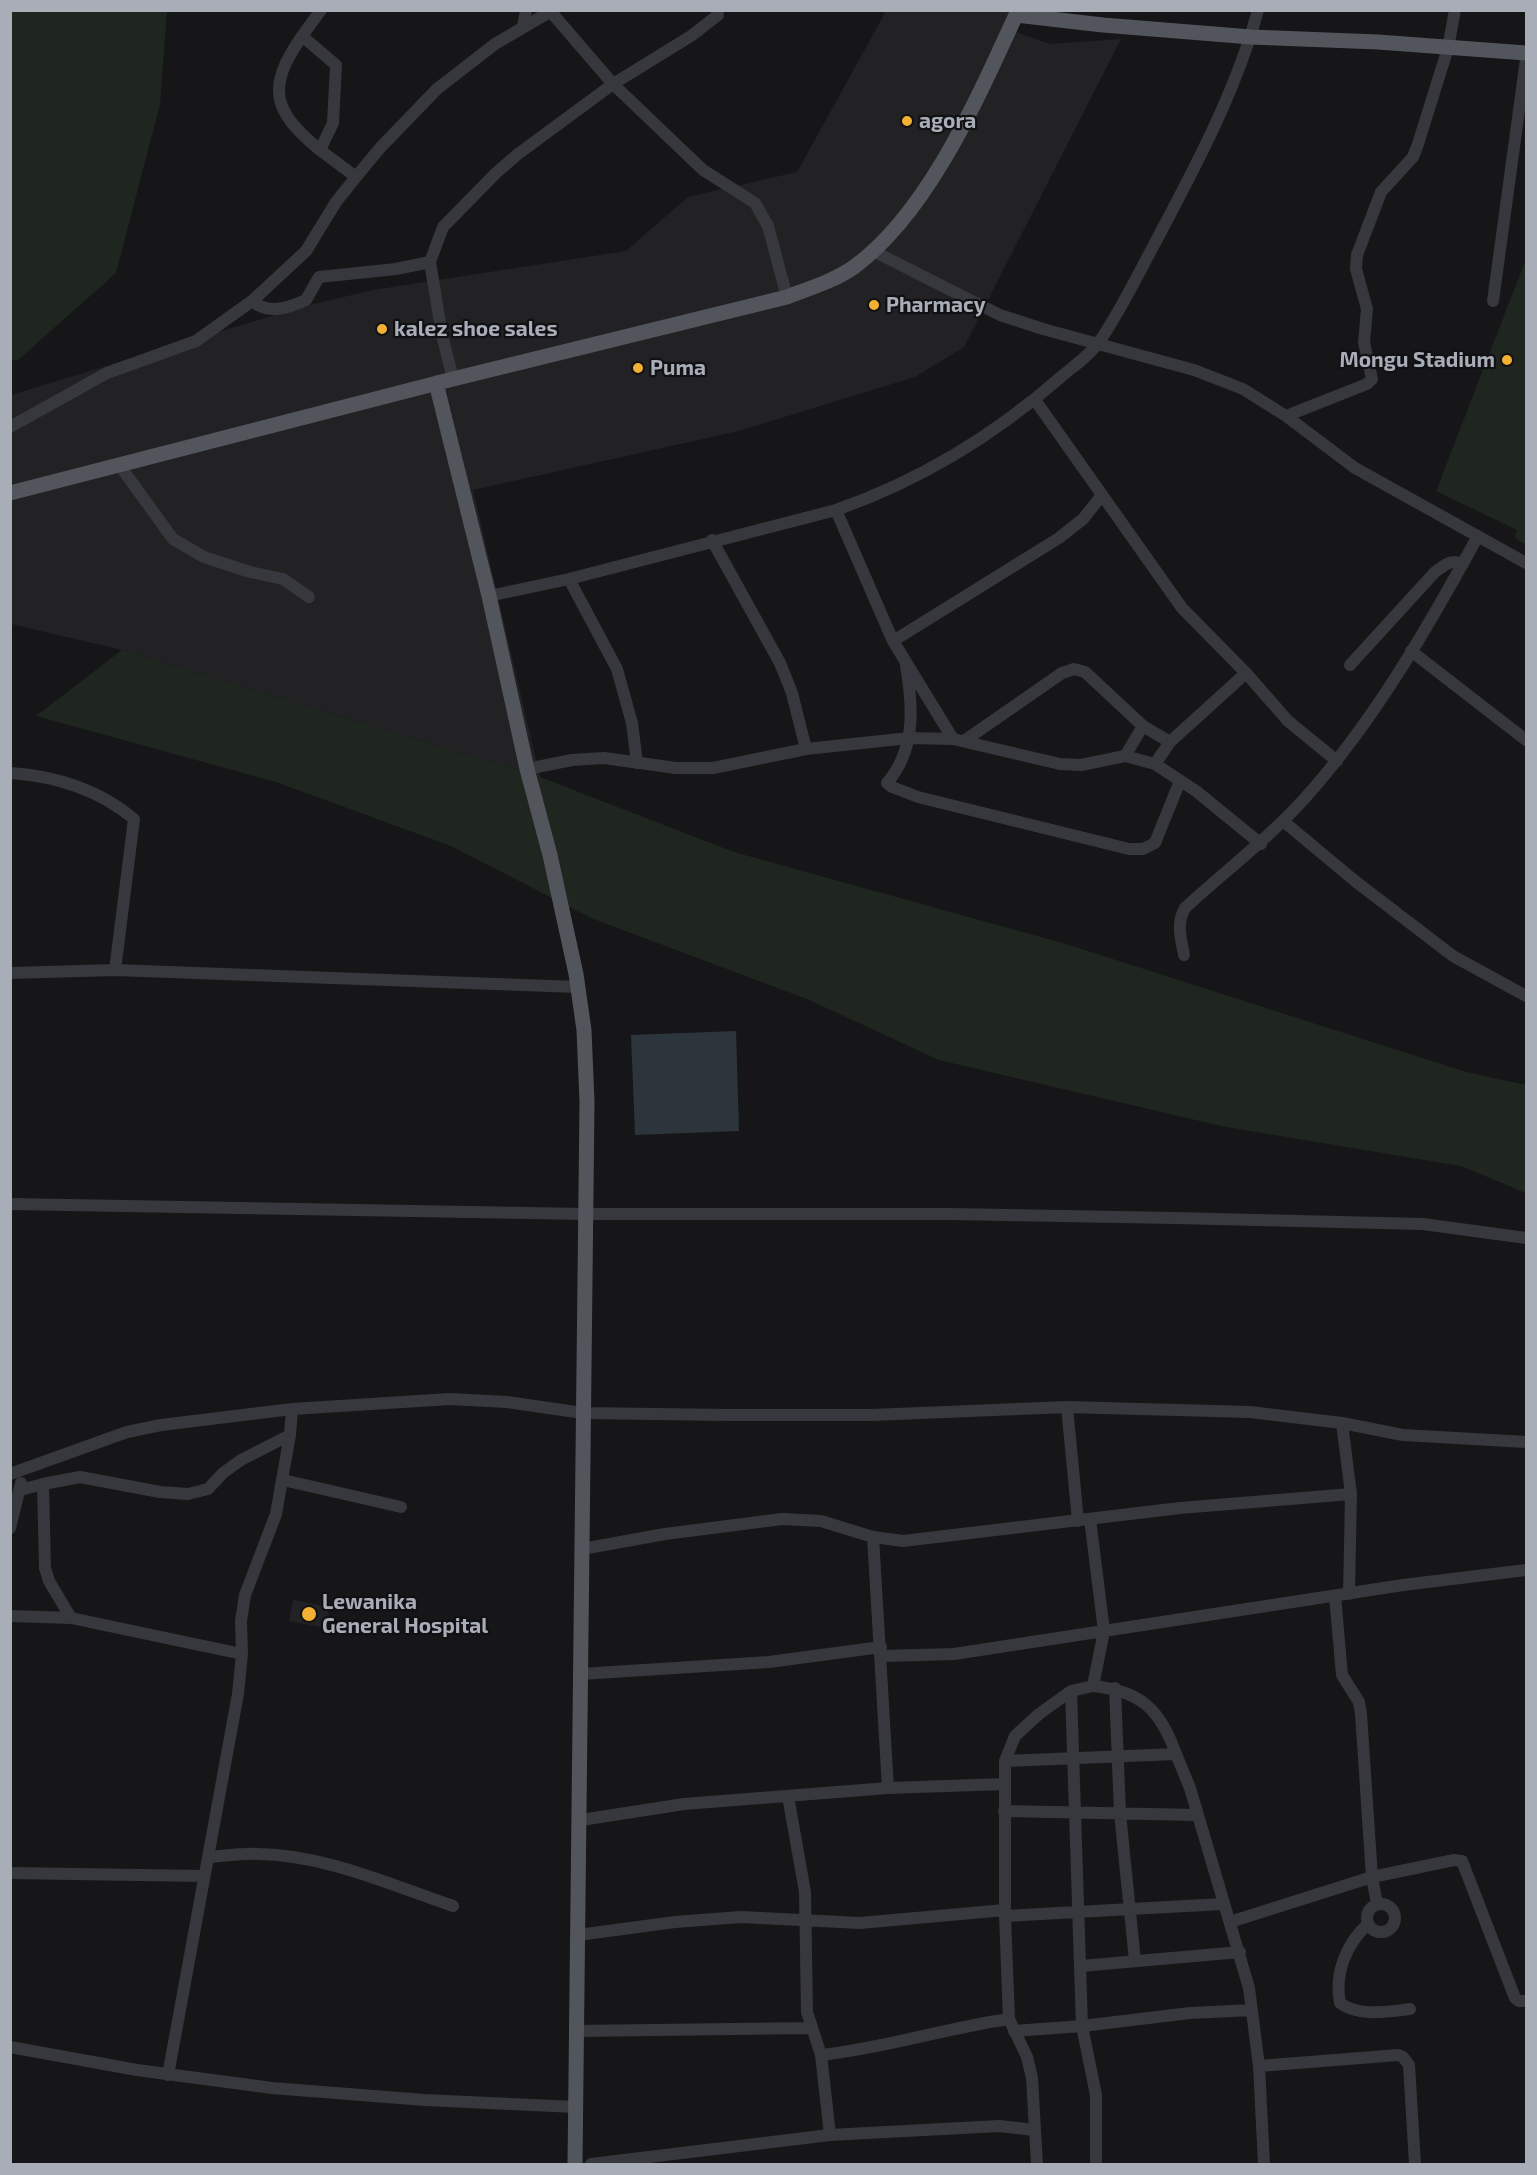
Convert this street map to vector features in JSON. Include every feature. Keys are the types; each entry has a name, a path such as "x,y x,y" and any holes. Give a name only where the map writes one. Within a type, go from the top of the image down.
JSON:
{"main road":[{"path":"10,493 436,383 787,297 831,280 873,251 905,214 941,163 979,95 1017,13 1251,38 1378,42 1527,53"},
{"path":"436,383 489,596 527,769 550,855 584,1030 587,1102 581,1820 575,2164"}],"street":[{"path":"321,10 281,70 277,94 290,120 303,136 356,177"},
{"path":"523,27 526,10"},
{"path":"489,596 569,579 712,540 836,510 867,499 926,472 1035,400 1098,344 1176,204 1209,136 1251,38 1258,10"},
{"path":"1286,416 1367,384 1372,379 1364,342 1367,309 1356,269 1357,255 1381,192 1413,157 1448,48 1455,10"},
{"path":"10,427 107,373 196,341 252,301 306,251 336,202 356,177 380,148 437,89 523,27 552,11 613,84 703,171 755,203 768,226 787,297"},
{"path":"453,379 442,335 430,262 443,227 496,173 613,84 691,36 718,15"},
{"path":"302,36 336,65 333,123 320,150"},
{"path":"1493,301 1527,59"},
{"path":"873,251 1000,315 1194,370 1243,389 1286,416 1355,468 1527,563"},
{"path":"252,301 266,309 280,309 306,300 319,277 396,269 430,262"},
{"path":"1035,400 1182,608 1246,673 1288,721 1337,761"},
{"path":"120,466 173,539 204,557 250,572 283,579 309,597"},
{"path":"893,642 1065,534 1083,519 1102,495"},
{"path":"836,510 893,642 906,666 959,740"},
{"path":"1184,955 1179,918 1185,908 1261,844 1337,761 1411,651 1478,536"},
{"path":"712,540 780,663 792,693 806,749"},
{"path":"1350,665 1435,572 1449,563 1457,561 1463,564"},
{"path":"569,579 617,669 632,723 637,762"},
{"path":"1411,651 1527,740"},
{"path":"906,666 912,705 909,738 888,786 918,797 1129,849 1143,849 1155,843 1180,781"},
{"path":"959,740 1062,673 1074,669 1093,678 1143,726 1170,742"},
{"path":"1155,764 1170,742 1246,673"},
{"path":"1125,756 1143,726"},
{"path":"527,769 587,758 676,768 713,768 806,749 909,738 959,740 1060,764 1081,765 1125,756 1140,758 1155,764 1226,813 1261,844"},
{"path":"10,773 67,782 95,792 117,805 134,819 115,970"},
{"path":"1283,821 1355,881 1453,956 1527,996"},
{"path":"10,973 48,974 115,970 577,987"},
{"path":"10,1204 585,1214 950,1214 1423,1224 1527,1238"},
{"path":"10,1474 139,1430 199,1419 292,1409 450,1399 507,1402 583,1413 872,1415 1067,1407 1250,1412 1342,1423 1403,1435 1527,1442"},
{"path":"1067,1407 1104,1631 1093,1686"},
{"path":"168,2074 238,1694 242,1654 241,1621 245,1595 276,1514 290,1435 292,1409"},
{"path":"1342,1423 1351,1494 1350,1594"},
{"path":"20,1491 80,1477 160,1492 188,1494 208,1489 223,1473 241,1460 290,1435"},
{"path":"10,1528 24,1470"},
{"path":"283,1480 402,1507"},
{"path":"43,1484 45,1568 49,1581 72,1618"},
{"path":"582,1548 665,1534 782,1519 821,1521 873,1537 903,1541 1180,1508 1351,1494"},
{"path":"873,1537 888,1788"},
{"path":"581,1674 881,1652 954,1654 1478,1574 1527,1570"},
{"path":"1335,1596 1342,1675 1359,1702 1361,1714 1372,1876 1377,1904"},
{"path":"10,1616 72,1618 242,1654"},
{"path":"1037,2164 1032,2078 1027,2057 1012,2025 1005,1913 1005,1761 1015,1736 1039,1714 1071,1691 1093,1686 1115,1688 1136,1697 1153,1708 1167,1728 1190,1788 1222,1904 1240,1952 1252,2010 1259,2066 1264,2164"},
{"path":"1115,1688 1120,1813 1135,1961"},
{"path":"1071,1691 1077,1912 1083,2025 1096,2095 1096,2164"},
{"path":"1005,1761 1176,1754"},
{"path":"581,1820 684,1804 888,1788 1005,1784"},
{"path":"788,1796 801,1863 805,1919 806,1992 810,2028 821,2055 830,2135"},
{"path":"1004,1811 1197,1815"},
{"path":"208,1857 259,1854 291,1857 366,1874 453,1906"},
{"path":"1230,1922 1372,1876 1454,1860 1462,1861 1515,1998 1527,2001"},
{"path":"10,1873 203,1876"},
{"path":"578,1935 675,1922 741,1917 860,1923 1005,1913 1077,1912 1222,1904"},
{"path":"1368,1924 1377,1932 1389,1930 1393,1926 1395,1915 1393,1909 1389,1905 1377,1904 1368,1912 1368,1924 1348,1948 1339,1980 1340,2003 1349,2009 1383,2012 1410,2009"},
{"path":"1081,1966 1240,1952"},
{"path":"821,2055 862,2050 934,2032 1012,2025 1083,2025 1190,2013 1252,2010"},
{"path":"576,2031 810,2028"},
{"path":"10,2047 168,2074 272,2088 401,2098 575,2107"},
{"path":"1259,2066 1398,2055 1403,2057 1409,2066 1415,2164"},
{"path":"591,2164 830,2135 999,2126 1035,2130"}],"shaded area":[{"path":"10,11 167,11 160,104 116,273 18,360 10,360"},
{"path":"886,11 1015,11 1007,29 1050,44 1121,39 964,347 915,377 739,431 473,490 540,777 122,650 11,624 11,395 301,307 373,290 626,251 688,197 797,172"},
{"name":"Mongu Stadium","path":"1526,259 1526,545 1515,538 1517,530 1436,491"},
{"path":"122,650 540,777 734,852 1066,944 1466,1072 1526,1085 1526,1193 1461,1166 1221,1126 939,1060 807,999 591,918 451,846 276,782 36,716"},
{"path":"736,1031 739,1131 635,1135 631,1035"},
{"name":"Lewanika General Hospital","path":"293,1600 329,1607 325,1628 289,1621"}],"place":[{"name":"agora","path":"907,121"},
{"name":"Pharmacy","path":"874,305"},
{"name":"kalez shoe sales","path":"382,329"},
{"name":"Mongu Stadium","path":"1507,360"},
{"name":"Puma","path":"638,368"},
{"name":"Lewanika General Hospital","path":"309,1614"}]}
